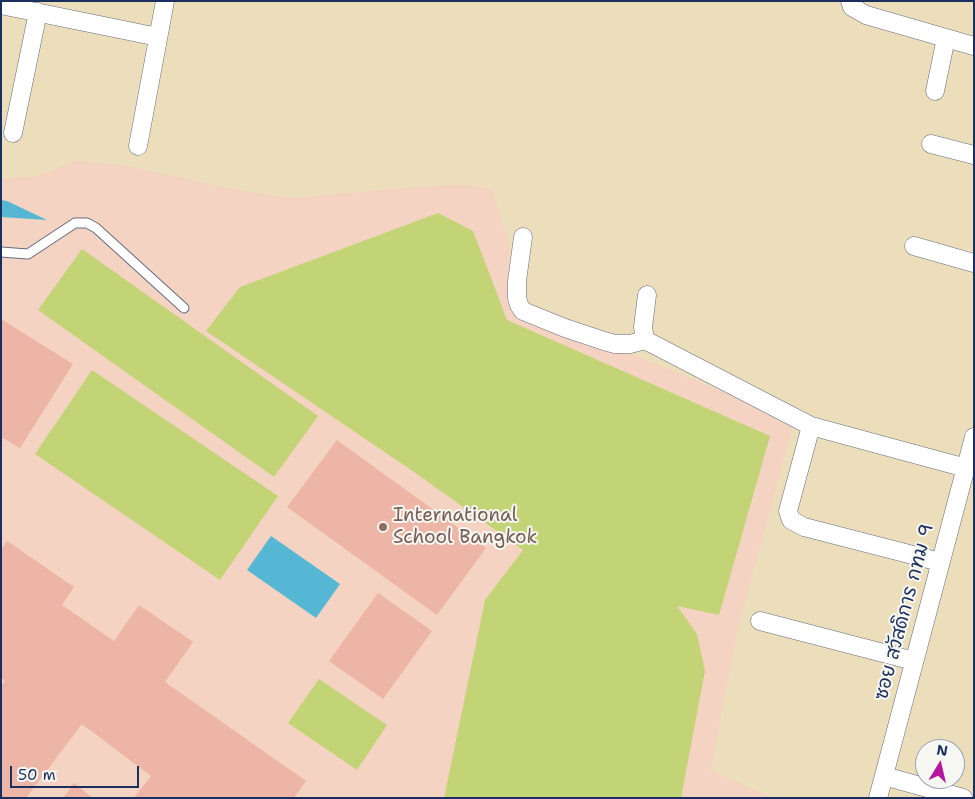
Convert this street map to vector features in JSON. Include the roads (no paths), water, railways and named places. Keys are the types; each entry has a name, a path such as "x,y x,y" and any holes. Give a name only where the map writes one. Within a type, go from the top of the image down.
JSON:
{"street":[{"path":"138,146 165,1"},
{"path":"850,1 852,7 866,15 974,46"},
{"path":"1,5 158,37"},
{"path":"13,133 38,12"},
{"path":"935,91 946,38"},
{"path":"931,144 974,155"},
{"path":"523,237 517,281 517,298 519,305 524,311 565,328 615,344 630,344 645,340 811,426 966,468"},
{"path":"914,246 974,263"},
{"path":"645,340 643,327 647,295"},
{"path":"811,426 788,511 791,520 804,527 940,562"},
{"name":"ซอย สวัสดิการ กทม 9","path":"878,798 974,437"},
{"path":"760,621 914,661"},
{"path":"884,776 963,798"}],"lane":[{"path":"1,252 28,254 75,223 87,223 96,228 184,308"}],"water":[{"path":"1,200 7,201 47,220 1,217"},
{"path":"271,536 340,584 316,618 247,570"}],"place":[{"name":"International School Bangkok","path":"383,527"}]}
